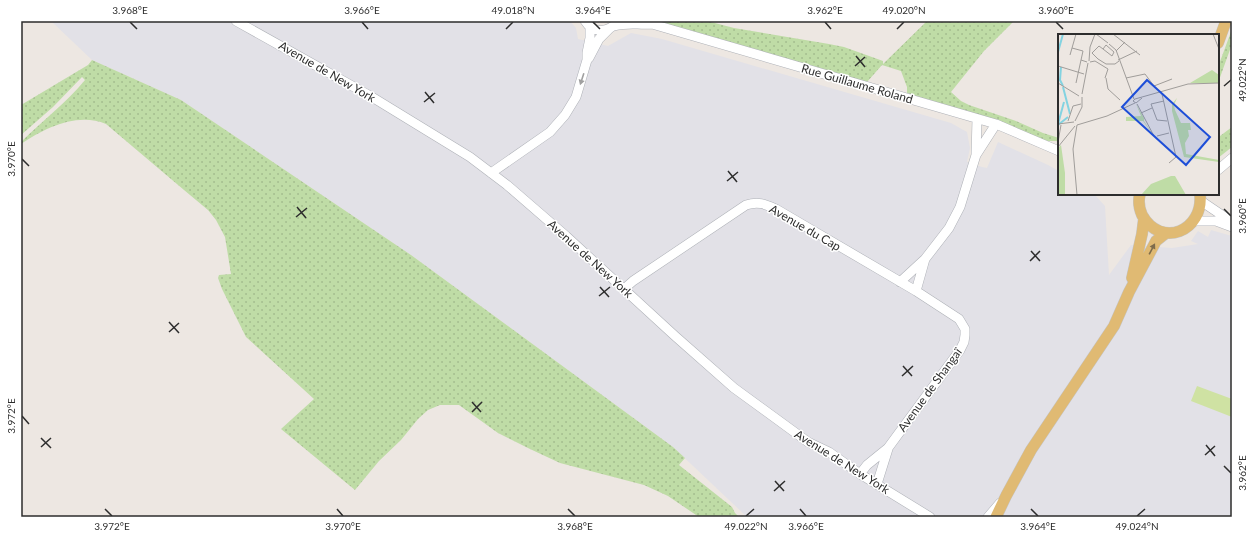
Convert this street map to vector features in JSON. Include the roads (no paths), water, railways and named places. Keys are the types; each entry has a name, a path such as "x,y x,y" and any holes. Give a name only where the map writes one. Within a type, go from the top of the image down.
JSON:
{"main road":[{"path":"1219,40 1226,21"},
{"path":"1138,197 1140,211 1150,226 1166,233 1183,230 1194,221 1200,208 1200,197"},
{"path":"1129,292 1142,234 1144,218"},
{"path":"996,517 1031,450 1114,326 1129,292 1156,241 1166,233"}],"street":[{"name":"Avenue de New York","path":"236,21 372,97 470,157 566,236 734,388 808,442 829,452 860,474 930,517"},
{"name":"Rue Guillaume Roland","path":"587,24 596,30 602,31 614,25 632,23 643,25 649,23 996,124 1058,151"},
{"path":"587,24 590,38 587,60"},
{"path":"491,173 550,132 565,115 576,97 587,60 599,39 614,25"},
{"path":"900,282 925,259 949,228 960,207 976,155 977,119"},
{"path":"976,155 996,124"},
{"path":"1219,169 1232,158"},
{"path":"1200,197 1232,222"},
{"name":"Avenue du Cap","path":"624,289 632,281 746,205 754,202 762,203 776,209 916,291 959,319 965,329"},
{"path":"1194,221 1216,221 1232,227"},
{"path":"916,291 925,259"},
{"name":"Avenue de Shangaï","path":"888,448 960,350 964,342 965,329"},
{"path":"860,474 888,448"},
{"path":"877,484 888,448"},
{"path":"988,517 1006,496"}]}
